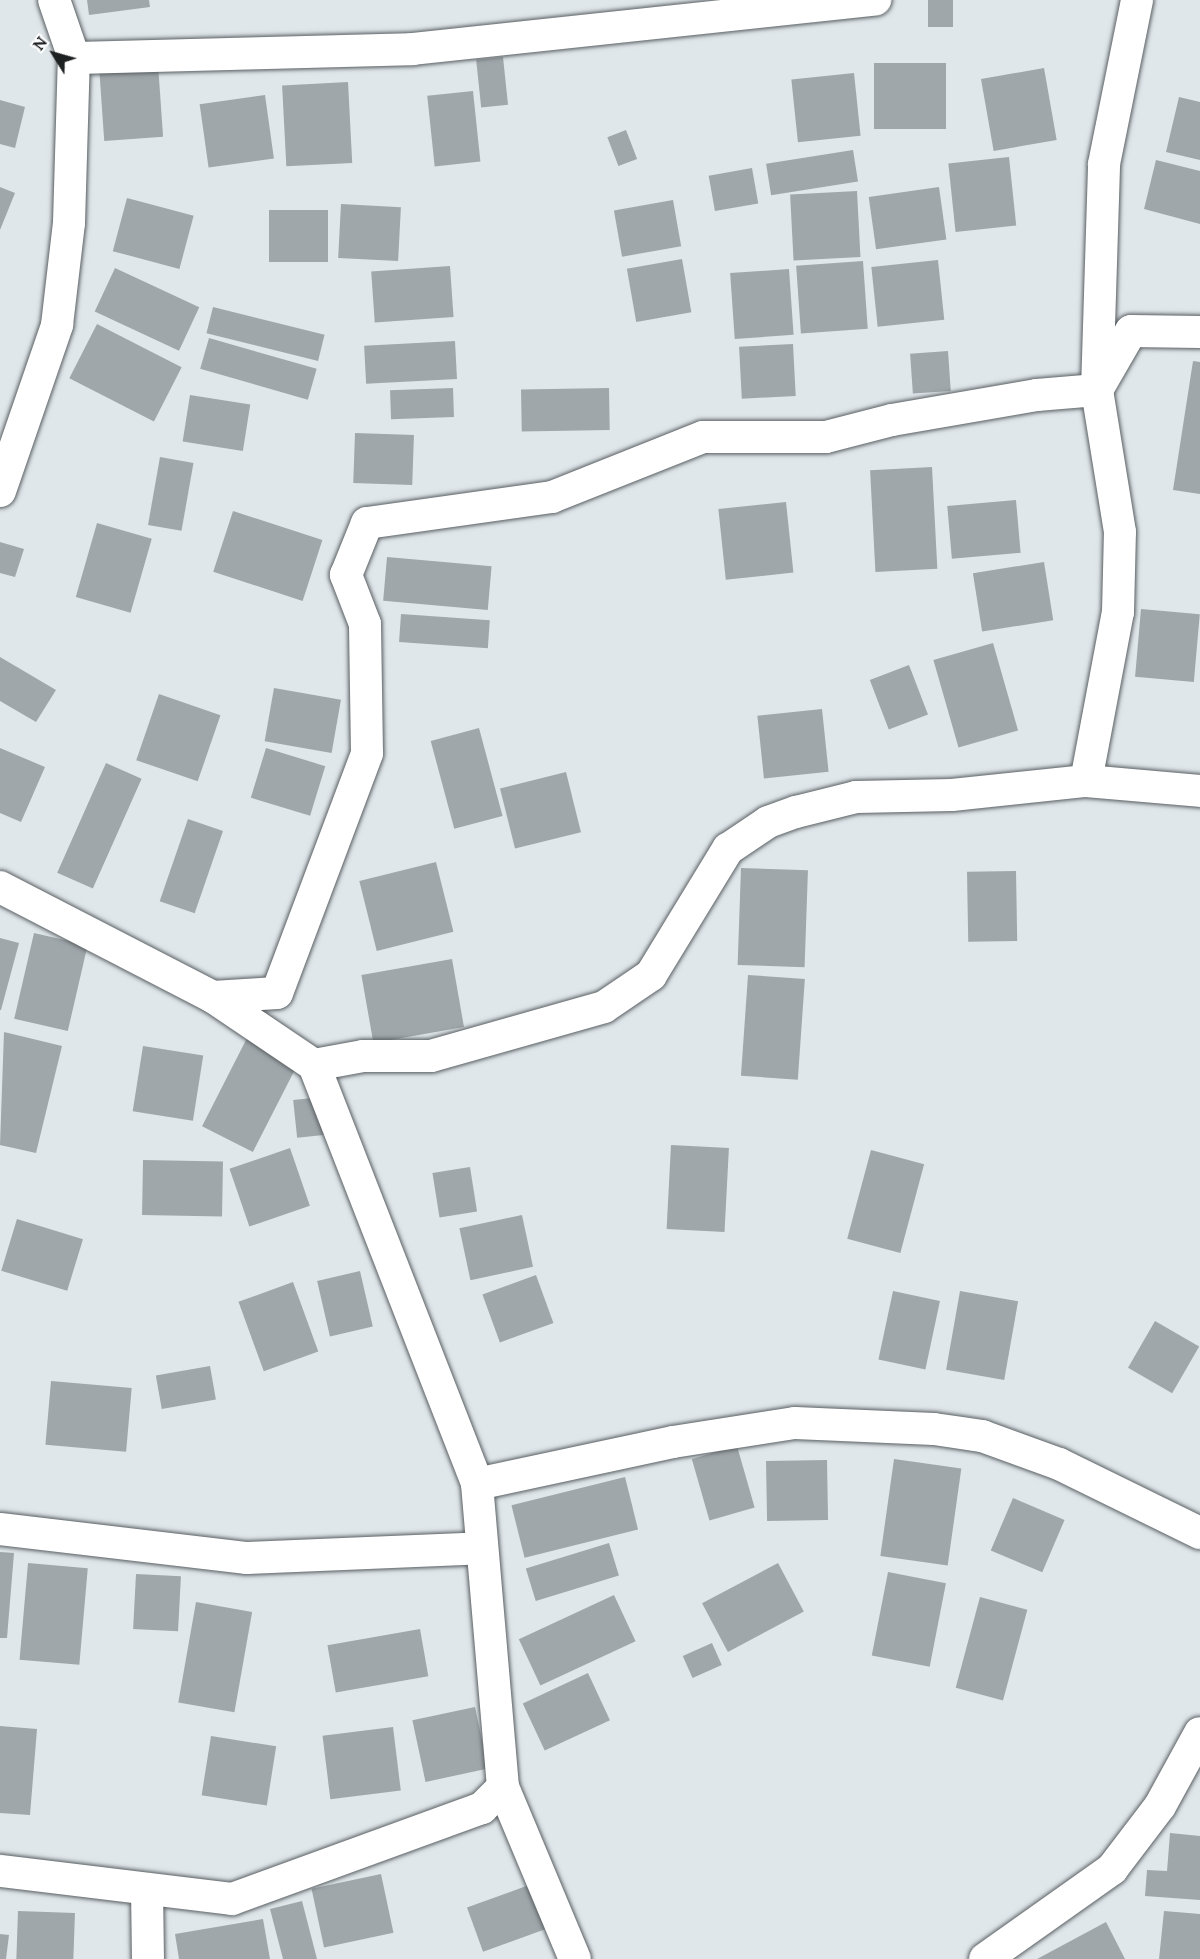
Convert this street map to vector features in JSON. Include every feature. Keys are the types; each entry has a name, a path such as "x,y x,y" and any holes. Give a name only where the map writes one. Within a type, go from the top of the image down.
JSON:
{"street":[{"path":"0,491 57,325 69,224 74,58 54,0"},
{"path":"74,58 413,49 875,0"},
{"path":"1086,781 1118,612 1120,532 1097,390 1104,164 1137,0"},
{"path":"1097,390 1131,331 1200,332"},
{"path":"213,997 277,993 367,753 365,624 346,575 367,523 552,497 703,437 826,437 981,404 1097,390"},
{"path":"314,1065 363,1056 431,1056 604,1007 651,975 728,849 777,819 856,797 952,795 1086,781 1200,791"},
{"path":"0,887 213,997 314,1065 477,1484 503,1787 575,1959"},
{"path":"477,1484 795,1423 934,1429 982,1436 1059,1464 1200,1533"},
{"path":"0,1529 247,1558 482,1548"},
{"path":"985,1959 1112,1869 1160,1806 1200,1733"},
{"path":"0,1871 232,1899 482,1808 503,1787"},
{"path":"147,1889 148,1959"}],"building":[{"path":"87,0 149,0 150,7 89,15"},
{"path":"928,0 953,0 953,27 928,27"},
{"path":"503,57 508,105 481,108 476,60"},
{"path":"874,63 946,63 946,129 874,129"},
{"path":"158,64 163,137 104,141 99,68"},
{"path":"1044,68 1057,140 994,151 981,79"},
{"path":"854,73 861,136 798,142 791,80"},
{"path":"348,82 352,163 286,166 282,85"},
{"path":"473,91 480,162 435,166 427,96"},
{"path":"265,95 274,158 209,168 200,104"},
{"path":"1179,97 1200,102 1200,160 1166,152"},
{"path":"0,100 25,107 15,148 0,144"},
{"path":"626,130 637,159 618,166 607,137"},
{"path":"853,150 858,182 771,195 766,164"},
{"path":"1009,157 1016,226 956,232 948,163"},
{"path":"1156,160 1200,171 1200,224 1144,209"},
{"path":"752,168 758,203 715,211 709,176"},
{"path":"0,187 15,193 0,230"},
{"path":"939,187 946,239 876,249 869,197"},
{"path":"857,191 860,257 794,260 790,195"},
{"path":"127,198 194,216 179,269 113,251"},
{"path":"673,200 681,246 622,257 614,210"},
{"path":"341,204 401,207 398,261 338,258"},
{"path":"269,210 328,210 328,262 269,262"},
{"path":"682,259 691,312 636,322 627,269"},
{"path":"938,260 944,320 878,327 871,267"},
{"path":"863,261 868,329 801,334 796,266"},
{"path":"450,266 454,317 375,322 371,272"},
{"path":"115,268 199,307 179,351 95,312"},
{"path":"789,269 794,335 735,339 730,273"},
{"path":"213,307 325,335 318,361 206,333"},
{"path":"97,324 182,367 154,421 69,378"},
{"path":"209,338 317,369 308,400 200,369"},
{"path":"455,341 457,379 366,384 364,346"},
{"path":"793,344 796,396 742,399 739,347"},
{"path":"948,351 951,391 913,394 910,354"},
{"path":"1193,361 1200,362 1200,494 1173,490"},
{"path":"453,388 454,417 391,419 390,390"},
{"path":"609,388 610,430 522,432 521,390"},
{"path":"190,395 250,405 243,451 183,441"},
{"path":"355,433 414,435 412,485 353,483"},
{"path":"160,457 193,463 182,531 148,525"},
{"path":"932,467 937,569 875,572 870,470"},
{"path":"1016,500 1021,553 952,559 947,506"},
{"path":"786,502 793,573 726,580 718,509"},
{"path":"233,511 322,540 303,601 213,572"},
{"path":"97,523 152,539 131,613 76,597"},
{"path":"0,542 24,549 15,577 0,573"},
{"path":"387,557 492,566 488,610 383,601"},
{"path":"1044,562 1053,620 982,632 973,573"},
{"path":"1141,609 1200,614 1194,682 1135,677"},
{"path":"401,614 490,620 488,648 399,642"},
{"path":"993,643 1018,730 958,748 933,660"},
{"path":"0,657 56,690 36,722 0,701"},
{"path":"909,665 928,714 889,730 870,680"},
{"path":"274,688 341,700 332,753 265,741"},
{"path":"159,694 220,715 198,781 136,760"},
{"path":"822,709 829,772 764,778 757,716"},
{"path":"479,728 503,816 454,829 431,741"},
{"path":"0,748 45,767 21,822 0,813"},
{"path":"266,748 325,766 310,816 251,798"},
{"path":"106,763 142,779 93,888 57,873"},
{"path":"566,772 581,832 515,849 500,788"},
{"path":"188,819 223,831 195,913 160,901"},
{"path":"436,862 453,932 377,951 359,881"},
{"path":"741,868 808,870 805,967 738,965"},
{"path":"1016,871 1017,941 968,942 967,872"},
{"path":"34,933 88,945 68,1031 14,1019"},
{"path":"0,938 19,943 1,1010 0,1010"},
{"path":"452,959 464,1027 373,1043 361,975"},
{"path":"748,975 805,979 798,1080 741,1076"},
{"path":"4,1032 62,1046 36,1153 0,1145"},
{"path":"247,1038 298,1064 253,1152 202,1126"},
{"path":"143,1046 203,1056 193,1121 133,1111"},
{"path":"322,1097 326,1135 297,1138 293,1100"},
{"path":"671,1145 729,1148 725,1232 667,1229"},
{"path":"290,1148 310,1206 249,1227 229,1169"},
{"path":"871,1150 924,1164 900,1253 847,1239"},
{"path":"143,1160 223,1161 222,1216 142,1215"},
{"path":"470,1167 477,1211 440,1217 432,1173"},
{"path":"522,1215 533,1267 470,1280 459,1228"},
{"path":"17,1219 83,1239 67,1291 1,1271"},
{"path":"360,1271 373,1327 330,1336 317,1281"},
{"path":"536,1275 553,1323 500,1342 482,1294"},
{"path":"293,1282 318,1352 264,1371 238,1302"},
{"path":"893,1291 940,1301 925,1369 878,1359"},
{"path":"960,1291 1018,1301 1004,1380 946,1370"},
{"path":"1155,1321 1199,1346 1172,1393 1128,1368"},
{"path":"210,1366 216,1399 162,1409 156,1376"},
{"path":"51,1381 132,1388 126,1452 45,1445"},
{"path":"737,1446 755,1508 709,1520 692,1459"},
{"path":"894,1459 961,1468 948,1566 880,1556"},
{"path":"827,1460 828,1520 767,1521 766,1461"},
{"path":"625,1477 638,1529 525,1558 511,1505"},
{"path":"1013,1498 1065,1520 1042,1572 991,1550"},
{"path":"609,1543 619,1576 536,1601 526,1568"},
{"path":"0,1552 14,1553 7,1638 0,1638"},
{"path":"28,1563 88,1568 79,1665 20,1660"},
{"path":"778,1563 804,1612 728,1652 702,1603"},
{"path":"888,1572 946,1583 930,1667 872,1655"},
{"path":"136,1574 181,1576 178,1631 133,1629"},
{"path":"614,1595 636,1641 540,1686 519,1639"},
{"path":"980,1597 1027,1610 1003,1700 956,1688"},
{"path":"196,1602 252,1612 234,1712 178,1702"},
{"path":"420,1629 428,1676 336,1693 327,1645"},
{"path":"712,1643 722,1665 693,1678 683,1656"},
{"path":"588,1673 610,1720 545,1751 523,1703"},
{"path":"475,1707 488,1769 425,1782 412,1720"},
{"path":"0,1726 37,1729 30,1815 0,1813"},
{"path":"393,1727 401,1791 330,1799 323,1736"},
{"path":"211,1736 276,1746 267,1806 202,1795"},
{"path":"1170,1833 1200,1836 1200,1900 1145,1896 1147,1870 1167,1871"},
{"path":"381,1874 393,1933 324,1947 312,1889"},
{"path":"529,1885 545,1929 483,1952 467,1908"},
{"path":"302,1901 317,1959 283,1959 270,1909"},
{"path":"18,1911 75,1913 73,1959 16,1959"},
{"path":"1164,1911 1200,1914 1200,1959 1159,1959"},
{"path":"263,1919 270,1959 179,1959 175,1934"},
{"path":"1106,1922 1125,1959 1037,1959"},
{"path":"0,1934 9,1935 6,1959 0,1959"}]}
